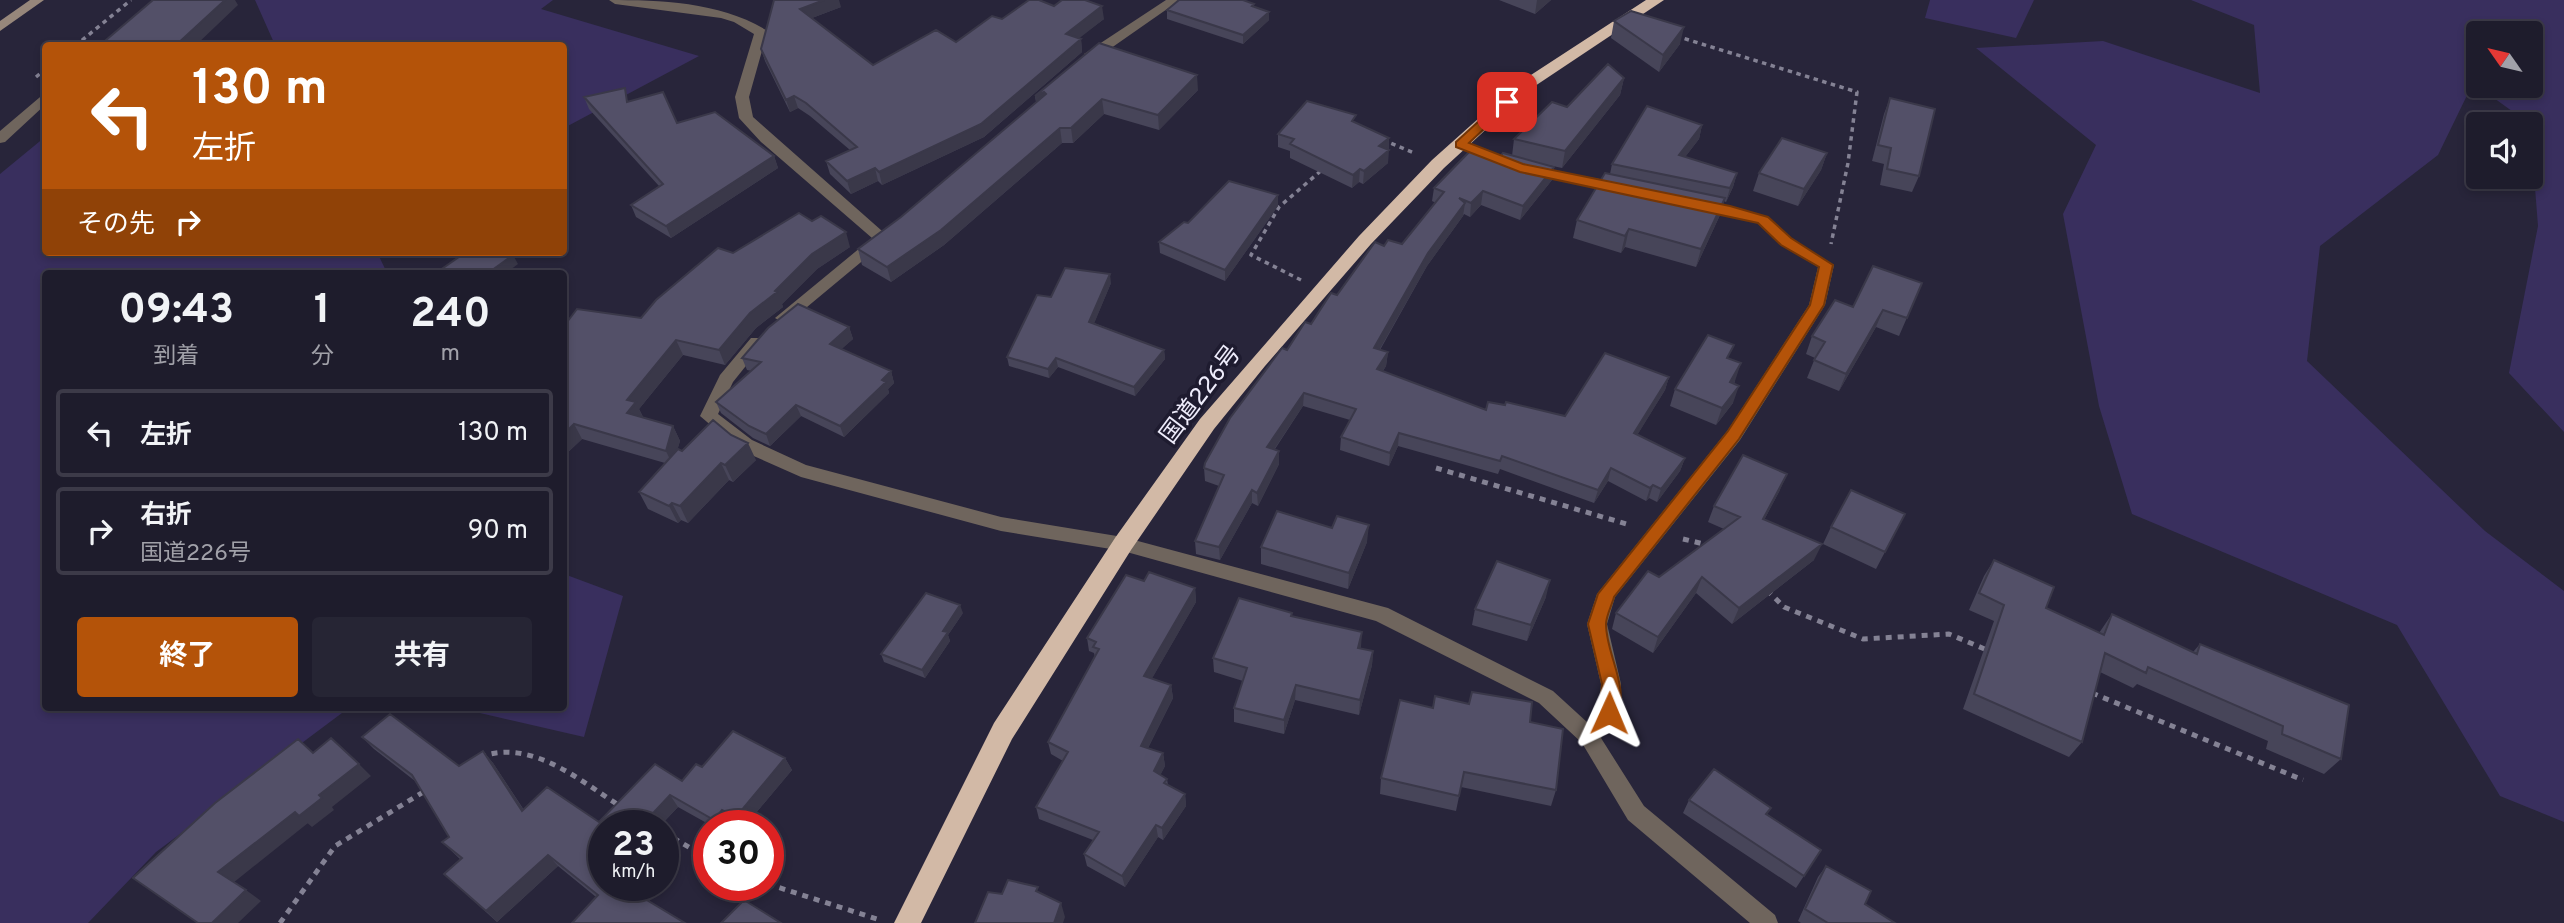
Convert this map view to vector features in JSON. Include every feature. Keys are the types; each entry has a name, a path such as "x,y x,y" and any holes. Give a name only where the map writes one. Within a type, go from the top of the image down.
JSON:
{"highway":[{"name":"国道226号","path":"907,923 1003,731 1123,544 1207,424 1321,289 1438,164 1466,147 1523,87 1654,0"}],"street":[{"path":"0,27 37,0"},
{"path":"615,0 723,14 739,19 761,33 742,97 746,118 766,139 887,234 764,334 726,379 709,416 746,445 801,470 1001,524 1123,544 1381,614 1546,697 1589,737 1636,813 1767,923"},
{"path":"1081,62 1174,0"},
{"path":"0,139 42,100"},
{"path":"1520,167 1638,192"},
{"path":"1589,737 1609,713 1611,684 1597,624 1606,594 1742,423 1817,305 1826,265 1786,242 1763,220 1677,200"}],"path":[{"path":"80,42 131,0"},
{"path":"1625,20 1857,92 1848,163 1826,265"},
{"path":"1378,138 1438,164"},
{"path":"1321,289 1251,255 1279,207 1327,166"},
{"path":"1436,468 1655,532 1719,547"},
{"path":"1756,581 1784,607 1863,639 1949,634 1999,655"},
{"path":"2088,692 2303,780"},
{"path":"469,764 492,750 534,754 626,810"},
{"path":"280,923 335,846 436,784"},
{"path":"784,889 891,923"}],"shaded area":[{"path":"255,0 553,0 541,9 699,56 567,126 567,42 274,42"},
{"path":"1930,0 2034,0 2016,38 1925,18"},
{"path":"2191,0 2564,0 2564,432 2509,373 2538,226 2535,189 2543,189 2543,112 2513,112 2494,98 2543,98 2543,21 2466,21 2466,97 2438,155 2320,246 2307,361 2485,531 2564,591 2564,822 2500,796 2397,625 2132,514 2099,406 2063,214 2096,145 1976,48 2103,41 2260,93 2254,25"},
{"path":"42,139 42,256 379,256 386,270 42,270 42,711 345,711 156,852 88,923 0,923 0,174"},
{"path":"567,575 623,596 584,737 471,711 567,711"}],"building":[{"path":"153,0 225,0 179,42 104,42"},
{"path":"774,0 824,0 800,9 873,65 936,30 956,42 992,16 1002,19 1029,0 1039,0 1054,6 1062,0 1085,0 1102,6 1066,34 1081,39 981,124 879,172 875,168 847,181 826,161 857,147 806,103 794,96 786,100 761,49"},
{"path":"1179,0 1243,0 1269,12 1243,35 1167,10"},
{"path":"1631,11 1684,27 1663,55 1614,21"},
{"path":"1099,43 1197,75 1158,115 1102,99 1071,128 1060,128 941,230 887,267 858,249 901,217 1046,94 1044,92 1035,96"},
{"path":"1608,64 1624,78 1565,151 1514,139 1552,102 1567,107"},
{"path":"625,88 627,102 663,92 677,123 715,112 774,156 666,226 631,205 663,184 584,97"},
{"path":"1890,98 1935,109 1919,176 1887,169 1891,148 1878,145"},
{"path":"1307,101 1356,115 1352,121 1389,138 1379,146 1389,150 1364,171 1360,169 1353,175 1290,144 1294,139 1278,134"},
{"path":"1647,106 1702,125 1679,155 1737,173 1730,188 1612,164"},
{"path":"1782,138 1827,153 1804,189 1759,173"},
{"path":"1474,147 1500,157 1503,153 1554,167 1523,206 1483,191 1471,203 1459,198 1465,203 1428,253 1374,348 1388,352 1377,369 1486,410 1488,402 1505,405 1506,402 1565,416 1605,353 1669,377 1634,433 1685,458 1661,489 1653,485 1650,488 1611,468 1598,490 1502,456 1500,461 1399,433 1390,453 1341,437 1356,409 1304,393 1267,447 1279,451 1257,493 1252,490 1219,547 1195,541 1224,475 1204,468 1205,463 1230,418 1282,348 1287,350 1305,322 1311,324 1331,293 1337,295 1375,242 1384,246 1388,240 1402,244 1444,192 1434,188"},
{"path":"1605,173 1725,198 1701,249 1629,229 1625,236 1577,220"},
{"path":"1229,181 1278,195 1225,270 1159,242 1184,222 1188,223"},
{"path":"799,213 812,221 821,216 846,232 812,254 775,291 777,292 750,313 719,350 676,340 627,400 636,402 627,413 673,426 666,451 574,424 567,431 567,322 577,309 641,318 656,300 718,248 733,253"},
{"path":"460,256 512,256 492,270 440,270"},
{"path":"1873,266 1922,283 1907,318 1883,310 1846,374 1814,360 1825,342 1812,336 1835,300 1853,307"},
{"path":"1065,268 1110,274 1089,322 1164,350 1134,387 1056,358 1048,369 1007,357 1037,295 1051,297"},
{"path":"798,304 849,327 830,344 891,371 882,380 886,382 840,426 796,405 766,434 749,426 716,402 761,362 742,358 768,328"},
{"path":"1708,335 1734,345 1727,358 1741,363 1730,382 1739,386 1722,408 1675,389"},
{"path":"713,420 731,435 748,443 725,465 721,463 680,506 672,503 669,506 639,492 678,449 682,451"},
{"path":"1743,455 1787,474 1763,519 1822,544 1739,608 1702,577 1658,637 1616,613 1648,571 1659,577 1740,517 1714,506"},
{"path":"1851,490 1905,514 1885,552 1831,527"},
{"path":"1277,511 1332,528 1337,516 1369,525 1349,573 1261,547"},
{"path":"1994,560 2054,587 2046,608 2104,635 2112,614 2197,654 2200,644 2349,705 2341,759 2282,734 2283,726 2148,667 2146,673 2105,653 2082,742 1974,694 2004,605 1979,593"},
{"path":"1497,561 1550,580 1531,625 1475,609"},
{"path":"1149,572 1195,588 1144,676 1171,685 1141,746 1163,753 1154,771 1167,779 1164,783 1185,794 1162,828 1156,825 1122,876 1084,854 1099,832 1036,807 1068,752 1048,742 1099,649 1093,647 1096,642 1087,638 1126,575 1144,581"},
{"path":"926,593 960,605 943,631 948,632 922,670 881,654"},
{"path":"1239,598 1292,613 1291,616 1362,632 1358,648 1373,651 1360,700 1296,685 1284,720 1234,708 1247,668 1213,658"},
{"path":"1472,692 1532,702 1530,722 1563,729 1556,790 1464,772 1459,796 1381,778 1400,700 1433,708 1435,696 1469,704"},
{"path":"390,714 459,766 483,751 522,811 547,787 588,815 588,887 548,855 486,911 444,874 462,858 442,842 449,837 412,775 362,737"},
{"path":"733,731 785,758 742,810 696,810 670,795 656,810 611,810 655,764 682,781 696,764 702,767"},
{"path":"331,738 359,764 319,795 322,798 299,816 295,812 218,872 246,890 212,923 198,923 133,878 215,803 298,739 313,753"},
{"path":"1714,769 1771,808 1766,814 1821,850 1804,876 1689,800"},
{"path":"1826,866 1871,891 1865,904 1895,923 1828,923 1805,909"},
{"path":"1008,880 1038,887 1036,891 1061,903 1054,923 975,923 988,892 1002,894"},
{"path":"592,901 649,901 685,923 572,923"},
{"path":"746,901 781,923 721,923"}],"route":[{"path":"1507,102 1460,145 1520,167 1730,210 1763,220 1786,242 1826,265 1817,305 1734,435 1606,594 1597,624 1611,684 1609,713"}]}
